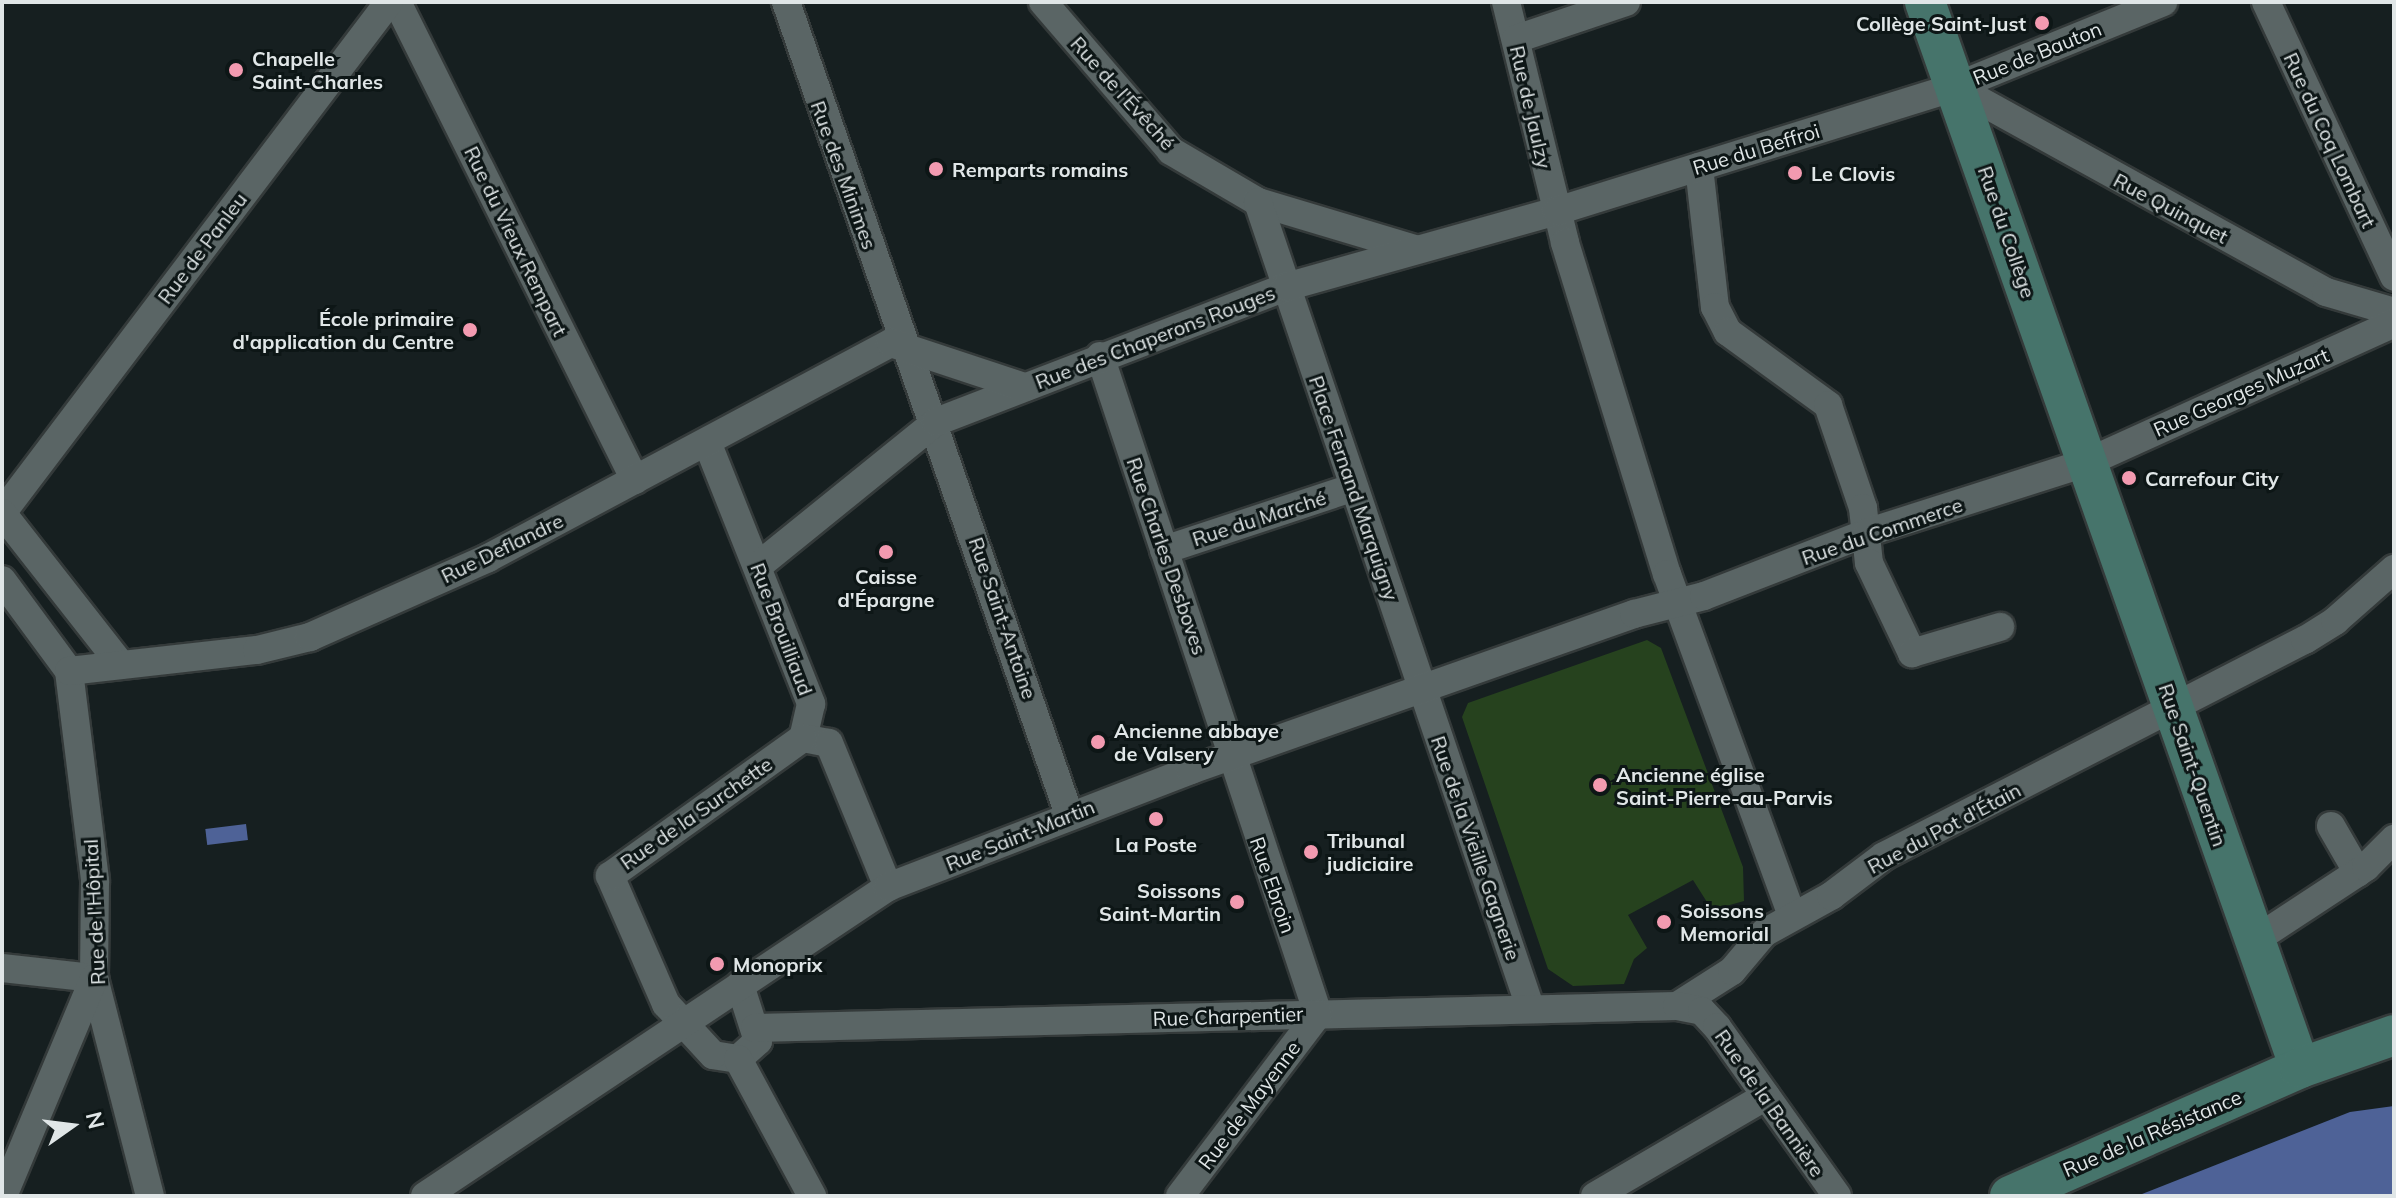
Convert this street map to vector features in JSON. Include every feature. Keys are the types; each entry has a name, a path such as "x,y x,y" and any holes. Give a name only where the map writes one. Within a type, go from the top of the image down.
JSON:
{"main road":[{"name":"Rue du Collège","path":"1925,2 2088,462"},
{"name":"Rue Saint-Quentin","path":"2088,462 2300,1068"},
{"name":"Rue de la Résistance","path":"2010,1196 2300,1068 2394,1035"}],"street":[{"name":"Rue de Panleu","path":"6,496 389,2"},
{"name":"Rue du Vieux Rempart","path":"397,2 635,480"},
{"name":"Rue des Minimes","path":"786,2 906,346 936,422"},
{"name":"Rue de l'Évêché","path":"1043,2 1171,151 1258,202 1415,249"},
{"name":"Rue de Jaulzy","path":"1506,2 1557,211"},
{"path":"1516,39 1626,2"},
{"name":"Rue de Bauton","path":"1955,87 2163,2"},
{"name":"Rue du Coq Lombart","path":"2266,2 2394,277"},
{"name":"Rue du Beffroi","path":"1415,249 1557,211 1955,87"},
{"name":"Rue Quinquet","path":"1955,87 2326,292 2394,312"},
{"path":"1699,167 1715,307 1728,332 1828,405 1869,532 1869,563 1912,653 2000,627"},
{"path":"1258,202 1286,287"},
{"path":"1557,211 1677,603 1792,915"},
{"name":"Rue des Chaperons Rouges","path":"758,566 936,422 1100,356 1286,287 1415,249"},
{"name":"Place Fernand Marquigny","path":"1286,287 1422,688"},
{"name":"Rue Georges Muzart","path":"2088,462 2394,323"},
{"name":"Rue Deflandre","path":"69,671 257,650 310,637 488,558 891,343 906,346"},
{"name":"Rue des Chaperons Rouges","path":"906,346 1024,387"},
{"name":"Rue Charles Desboves","path":"1100,356 1232,755"},
{"name":"Rue Saint-Antoine","path":"936,422 1069,814"},
{"name":"Rue Brouilliaud","path":"707,442 811,704 803,738"},
{"name":"Rue du Commerce","path":"1677,603 1869,532 2088,462"},
{"name":"Rue du Marché","path":"1164,550 1354,487"},
{"path":"6,496 121,665"},
{"name":"Rue du Pot d'Étain","path":"1698,1014 1764,933 1831,896 1884,856 2325,627 2394,569"},
{"path":"2,580 69,671"},
{"name":"Rue Saint-Martin","path":"425,1196 888,887 1069,814 1232,755 1677,603"},
{"name":"Rue de l'Hôpital","path":"69,671 95,881 94,978 150,1196"},
{"name":"Rue de la Vieille Gagnerie","path":"1422,688 1530,1007"},
{"path":"803,738 829,743 888,887"},
{"name":"Rue de la Surchette","path":"683,1025 666,1004 610,876 803,738"},
{"name":"Rue Ebroin","path":"1232,755 1318,1014"},
{"path":"2331,826 2358,873"},
{"path":"2257,948 2358,873 2394,839"},
{"path":"2,968 94,978 3,1196"},
{"name":"Rue du Pot d'Étain","path":"1698,1014 1732,971"},
{"path":"738,1059 758,1041 740,985"},
{"name":"Rue Charpentier","path":"755,1028 1530,1007 1698,1014"},
{"name":"Rue de Mayenne","path":"1180,1196 1318,1014"},
{"name":"Rue de la Bannière","path":"1698,1014 1766,1096 1837,1196"},
{"path":"683,1025 713,1055 738,1059"},
{"path":"738,1059 812,1196"},
{"path":"1595,1196 1766,1096"}],"green space":[{"path":"1647,640 1661,648 1743,867 1744,901 1712,910 1693,880 1628,915 1647,948 1634,959 1624,984 1573,986 1548,969 1462,717 1468,703"}],"water":[{"path":"246,824 248,840 207,845 205,829"},
{"path":"2394,1106 2394,1196 2137,1196 2350,1112"}],"place":[{"name":"Collège Saint-Just","path":"2042,23"},
{"name":"Chapelle Saint-Charles","path":"236,70"},
{"name":"Remparts romains","path":"936,169"},
{"name":"Le Clovis","path":"1795,173"},
{"name":"École primaire d'application du Centre","path":"470,330"},
{"name":"Carrefour City","path":"2129,478"},
{"name":"Caisse d'Épargne","path":"886,552"},
{"name":"Ancienne abbaye de Valsery","path":"1098,742"},
{"name":"Ancienne église Saint-Pierre-au-Parvis","path":"1600,785"},
{"name":"La Poste","path":"1156,819"},
{"name":"Tribunal judiciaire","path":"1311,852"},
{"name":"Soissons Saint-Martin","path":"1237,902"},
{"name":"Soissons Memorial","path":"1664,922"},
{"name":"Monoprix","path":"717,964"}]}
